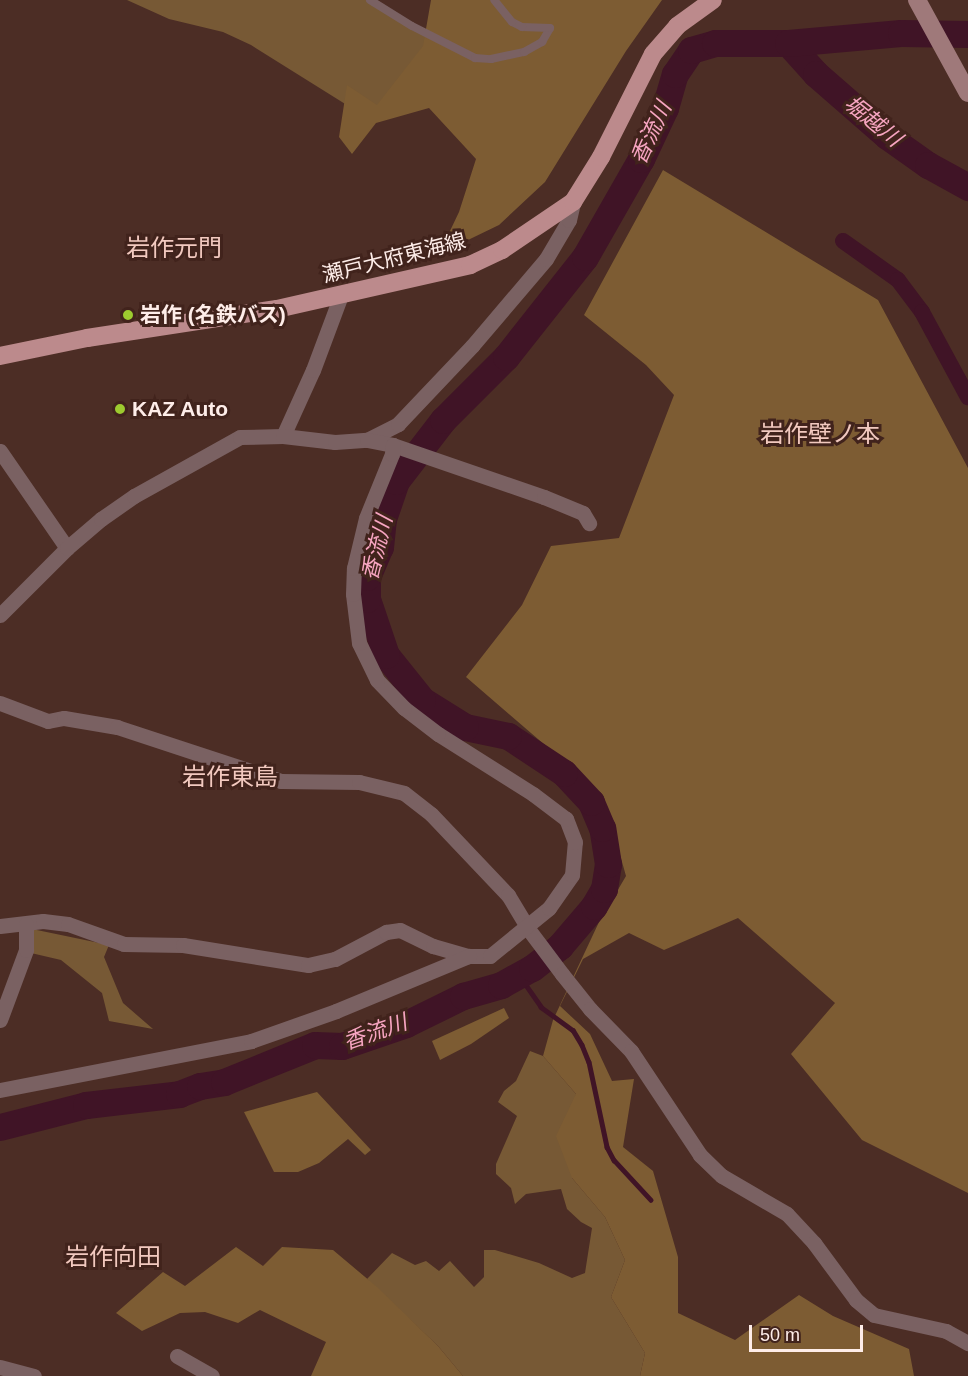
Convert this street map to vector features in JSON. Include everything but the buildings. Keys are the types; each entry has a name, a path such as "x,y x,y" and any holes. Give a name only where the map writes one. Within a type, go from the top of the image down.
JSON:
{"main road":[{"name":"瀬戸大府東海線","path":"0,356 87,338 277,309 470,265 502,250 573,202 601,157 653,54 677,26 713,0"},
{"path":"918,2 968,93"}],"street":[{"path":"367,440 398,424 472,346 546,259 569,220 573,202"},
{"path":"283,436 313,370 341,295"},
{"path":"0,615 67,548 134,496 240,436 283,436 335,442 367,440 395,446 554,501 583,513 589,523"},
{"path":"0,926 44,921 68,924 124,944 183,945 308,965 335,959 386,932 400,930 433,946 469,956 490,956 549,908 572,875 575,842 566,819 533,794 438,734 404,708 377,680 359,643 353,594 354,568 366,518 395,446"},
{"path":"0,451 19,482 67,548"},
{"path":"0,703 48,721 64,718 126,730 281,781 359,782 404,793 431,814 508,895 528,927 590,1009 631,1051 700,1155 722,1176 787,1214 814,1243 856,1300 874,1315 946,1331 968,1343"},
{"path":"0,1020 26,950 26,924"},
{"path":"0,1089 251,1041 336,1011 469,956"},
{"path":"177,1356 212,1376"},
{"path":"0,1367 34,1376"}],"lane":[{"path":"370,0 412,26 475,58 491,59 524,52 542,42 550,28 522,27 512,22 494,0"}],"shaded area":[{"path":"127,0 370,0 442,41 366,117 251,45 223,32 169,19"},
{"path":"431,0 662,0 626,51 545,182 499,225 439,254 459,212 476,159 429,108 376,123 352,154 339,137 347,85 377,105 423,46"},
{"path":"663,170 878,300 968,468 968,1193 862,1140 791,1054 835,1003 738,918 664,950 629,933 583,959 560,1006 590,1034 612,1081 634,1079 623,1147 653,1171 678,1257 678,1313 735,1340 799,1295 833,1316 909,1349 914,1376 640,1376 645,1353 611,1297 625,1260 605,1217 572,1178 556,1136 576,1094 543,1056 553,1020 599,922 626,876 603,795 466,677 522,605 551,546 619,538 674,395 646,365 584,315"},
{"path":"32,929 109,945 104,957 123,1003 153,1029 109,1021 102,993 61,960 31,953"},
{"path":"504,1008 509,1018 471,1044 440,1060 432,1041"},
{"path":"530,1051 543,1056 576,1094 572,1178 605,1217 625,1260 611,1297 645,1353 640,1376 463,1376 438,1346 367,1279 392,1253 415,1265 426,1261 439,1271 450,1261 474,1287 484,1277 484,1250 495,1250 539,1263 572,1278 585,1273 592,1228 581,1222 567,1209 561,1189 526,1194 515,1204 511,1188 496,1174 496,1164 517,1116 498,1102 504,1091 516,1081"},
{"path":"317,1092 371,1150 365,1155 348,1139 319,1163 298,1172 274,1172 244,1112"},
{"path":"236,1247 263,1266 282,1247 333,1250 377,1287 438,1346 463,1376 311,1376 326,1342 260,1310 238,1323 205,1312 180,1313 142,1331 116,1313 163,1272 185,1286"}],"waterway":[{"name":"香流川","path":"0,1127 86,1105 179,1094 200,1086 224,1082 315,1045 342,1046 406,1024 463,996 501,985 532,968 560,946 594,906 604,889 608,864 602,828 591,802 564,773 508,736 465,727 422,700 386,655 367,599 367,577 380,547 383,519 396,481 443,420 506,357 585,257 641,159 665,108 675,74 691,50 715,43 788,43 901,33 968,34"},
{"name":"堀越川","path":"788,43 816,74 887,136 928,165 968,187"},
{"path":"843,241 898,280 922,312 968,397"},
{"path":"519,975 541,1007 573,1030 582,1045 589,1062 607,1147 614,1160 651,1200"}],"place":[{"name":"岩作 (名鉄バス)","path":"128,315"},
{"name":"KAZ Auto","path":"120,409"}],"district":[{"name":"岩作元門","path":"174,248"},
{"name":"岩作壁ノ本","path":"820,434"},
{"name":"岩作東島","path":"230,777"},
{"name":"岩作向田","path":"113,1257"}]}
